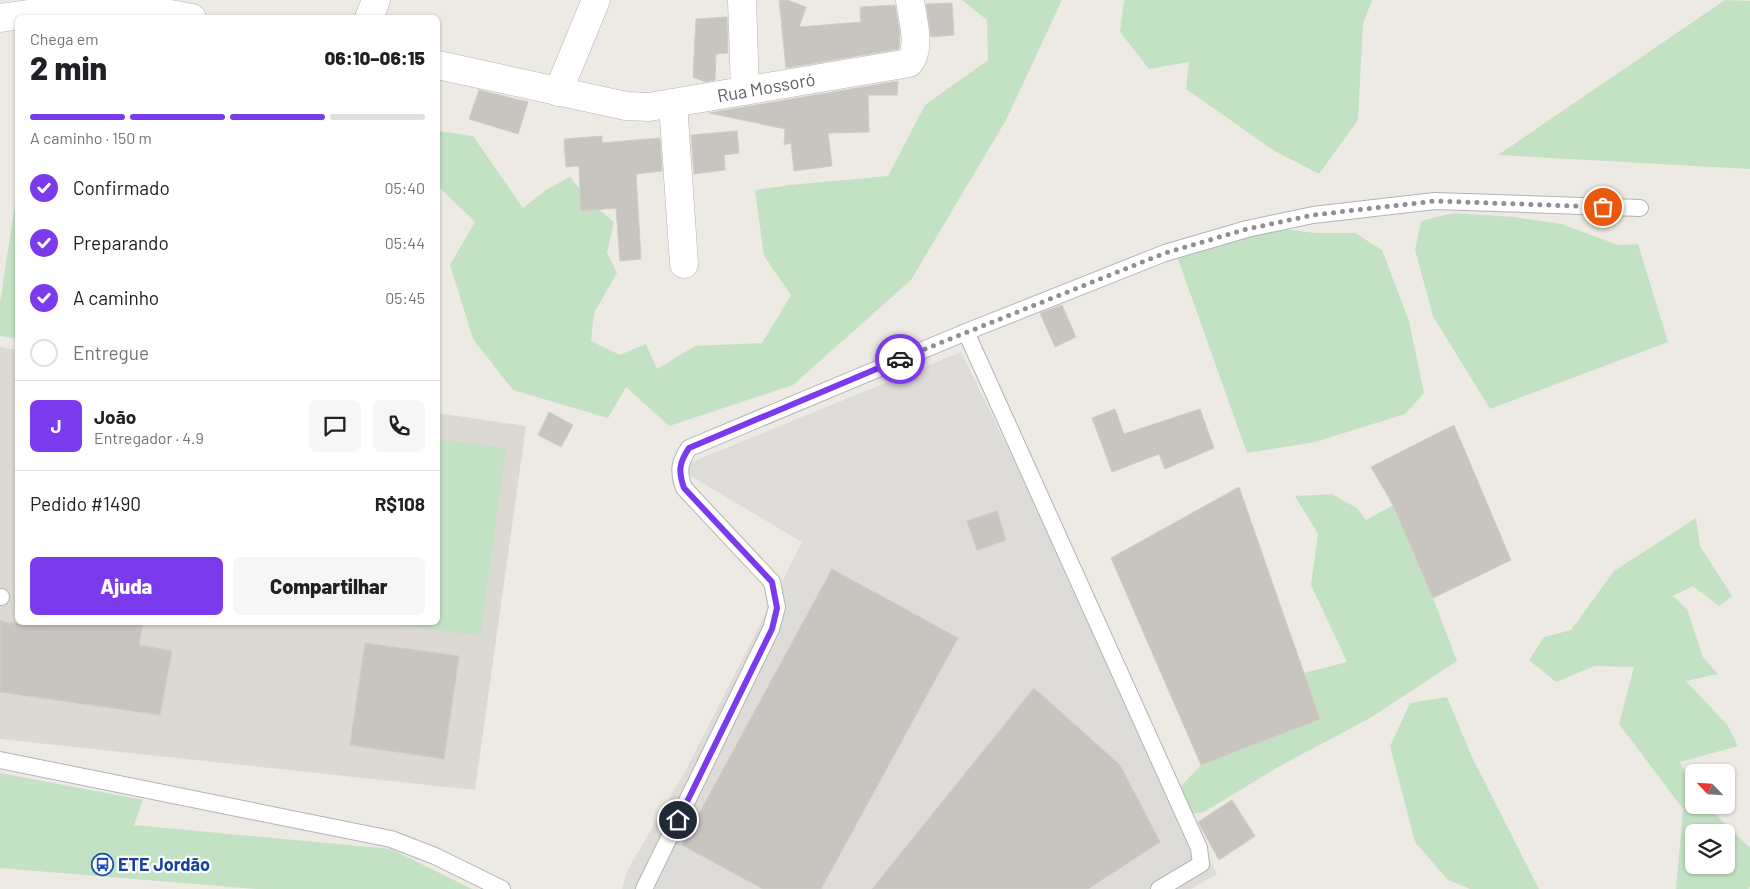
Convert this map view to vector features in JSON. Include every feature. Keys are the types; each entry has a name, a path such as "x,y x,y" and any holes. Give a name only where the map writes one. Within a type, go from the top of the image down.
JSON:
{"street":[{"path":"371,15 376,0"},
{"path":"558,92 596,0"},
{"path":"742,0 745,91"},
{"name":"Rua Mossoró","path":"440,65 626,106 649,107 909,63 914,57 916,47 910,0"},
{"path":"19,15 109,1 177,15"},
{"path":"0,18 15,16"},
{"path":"673,103 684,264"}],"lane":[{"path":"644,889 772,629 777,608 772,582 684,488 679,474 679,465 689,448 966,332 1165,253 1247,229 1313,215 1435,201 1640,208"},
{"path":"966,332 1199,848 1201,864 1159,889"},
{"path":"0,760 391,839 443,860 502,889"}],"shaded area":[{"path":"0,347 15,350 15,625 440,625 440,413 526,426 475,790 0,739"},
{"path":"961,352 1217,874 1191,889 622,889 627,871 687,768 802,542 677,468"}],"green space":[{"path":"962,0 1062,0 1006,120 911,280 793,385 669,426 626,387 608,418 513,390 473,339 450,265 475,222 440,188 440,131 473,136 523,208 546,190 570,177 591,203 614,222 607,253 617,273 594,313 591,341 620,355 646,344 657,369 695,346 762,343 791,295 764,256 755,190 888,176 925,105 988,60 987,20"},
{"path":"1124,0 1372,0 1363,24 1358,120 1319,174 1273,150 1186,89 1189,62 1149,69 1120,32"},
{"path":"1725,0 1750,1 1750,169 1498,155"},
{"path":"15,204 15,339 0,336 0,303"},
{"path":"1453,213 1513,217 1562,224 1618,245 1638,244 1668,342 1490,409 1433,316 1415,250 1421,221"},
{"path":"1261,226 1315,233 1355,233 1382,250 1409,321 1424,393 1405,414 1315,442 1247,453 1178,259"},
{"path":"440,439 506,448 480,636 400,625 440,625"},
{"path":"1332,494 1357,508 1366,520 1393,505 1433,598 1457,661 1370,718 1278,767 1204,812 1188,815 1181,786 1201,765 1320,719 1304,673 1347,662 1311,585 1318,534 1295,496"},
{"path":"1696,518 1700,546 1732,596 1719,606 1693,586 1673,596 1687,609 1703,657 1718,674 1686,681 1728,726 1738,746 1680,762 1685,772 1685,814 1715,814 1725,824 1685,824 1685,874 1735,874 1735,833 1750,848 1750,886 1748,889 1676,889 1683,809 1619,724 1634,667 1595,666 1556,682 1529,660 1544,637 1571,630 1614,571"},
{"path":"1447,697 1472,757 1539,889 1470,889 1448,880 1415,842 1390,746 1410,703"},
{"path":"0,773 143,800 134,825 391,849 472,889 257,889 0,868"}],"building":[{"path":"779,0 787,0 806,7 799,27 861,22 860,7 895,5 900,34 899,49 786,68"},
{"path":"952,3 954,35 931,37 926,4"},
{"path":"727,17 728,53 716,54 715,80 705,82 693,77 696,19"},
{"path":"898,81 897,95 868,95 869,132 828,133 832,166 794,171 791,143 784,145 785,129 709,113"},
{"path":"479,90 528,102 518,134 469,119"},
{"path":"737,131 739,153 724,155 725,170 694,174 691,135"},
{"path":"602,136 602,143 660,138 662,171 636,174 641,259 620,261 616,208 581,211 579,166 566,167 564,139"},
{"path":"1062,305 1076,337 1055,347 1040,313"},
{"path":"1115,409 1124,434 1200,409 1214,448 1165,469 1159,454 1112,472 1092,418"},
{"path":"549,412 573,425 561,447 538,435"},
{"path":"1454,425 1511,560 1433,598 1393,505 1371,467"},
{"path":"1239,487 1320,719 1201,765 1111,558"},
{"path":"997,511 1006,540 977,550 967,521"},
{"path":"832,569 958,638 821,889 763,889 682,845"},
{"path":"0,620 15,623 15,625 142,625 139,645 172,651 160,715 0,692"},
{"path":"365,643 459,656 444,759 350,745"},
{"path":"1034,688 1120,765 1160,842 1088,889 872,889"},
{"path":"1232,800 1255,836 1219,860 1198,822"}],"way so far":[{"path":"900,359 1165,253 1247,229 1313,215 1435,201 1603,207"}],"place":[{"name":"ETE Jordão","path":"102,864"}],"route":[{"path":"678,820 772,629 777,608 776,593 772,582 684,488 679,474 679,465 689,448 900,359"}]}
